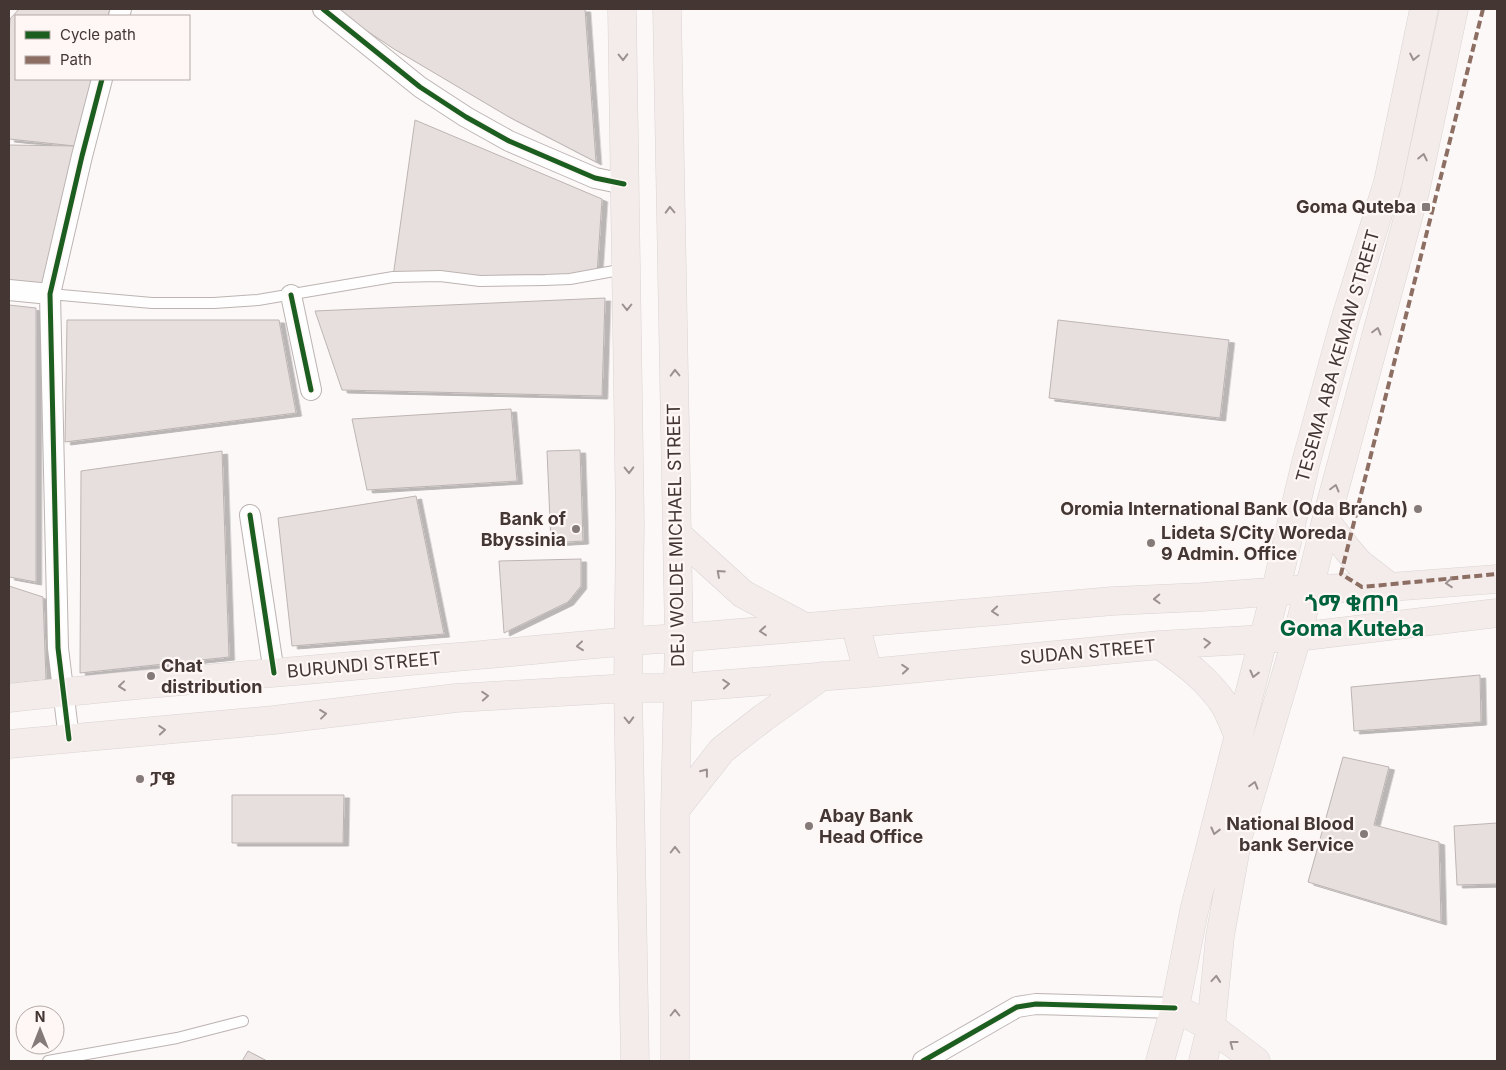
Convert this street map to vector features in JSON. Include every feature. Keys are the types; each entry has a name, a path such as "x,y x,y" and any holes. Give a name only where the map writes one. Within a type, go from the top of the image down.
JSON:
{"main road":[{"path":"622,9 630,523 628,688 635,1061"},
{"name":"DEJ WOLDE MICHAEL STREET","path":"667,9 679,638 674,810 675,1061"},
{"name":"TESEMA ABA KEMAW STREET","path":"1424,9 1388,182 1342,330 1306,462 1275,593 1194,911 1175,1008 1163,1050 1204,1061 1211,1027 1220,936 1238,838 1297,637 1326,521 1415,192 1454,9"},
{"path":"1388,182 1415,192"},
{"path":"1326,521 1358,563 1390,587"},
{"path":"678,534 743,594 805,627"},
{"path":"679,638 1113,601 1275,593 1308,589 1390,587 1497,579"},
{"name":"SUDAN STREET","path":"628,688 678,688 868,673 1160,645 1297,637 1497,613"},
{"path":"855,623 868,673"},
{"name":"BURUNDI STREET","path":"9,698 679,638"},
{"path":"1160,645 1194,669 1206,682 1225,706 1239,737"},
{"path":"674,810 722,750 822,676"},
{"path":"9,744 274,720 456,698 628,688"},
{"path":"1175,1008 1211,1027 1256,1061"}],"street":[{"path":"323,9 420,87 466,117 509,141 551,160 595,178 624,184"},
{"path":"69,739 58,648 50,294 102,80"},
{"path":"9,290 50,294"},
{"path":"291,295 311,390"},
{"path":"250,515 274,673"},
{"path":"923,1061 1017,1007 1036,1004 1175,1008"}],"lane":[{"path":"50,294 152,303 214,303 291,295 394,278 440,276 480,281 570,279 626,268"},
{"path":"48,1061 177,1038 243,1021"}],"building":[{"path":"19,9 110,9 108,15 15,15 15,80 92,80 75,146 9,139 10,19"},
{"path":"334,9 585,9 596,162 509,117 394,49"},
{"path":"415,120 602,199 597,274 393,277"},
{"path":"9,145 75,146 50,294 9,288"},
{"path":"605,298 602,396 342,390 315,311"},
{"path":"9,305 36,308 36,582 9,577"},
{"path":"67,320 279,320 296,413 65,442"},
{"path":"1058,320 1229,340 1220,418 1049,398"},
{"path":"511,409 517,481 367,490 352,419"},
{"path":"580,450 583,541 551,543 547,451"},
{"path":"222,451 229,657 80,673 81,471"},
{"path":"416,496 444,634 292,646 278,518"},
{"path":"581,559 581,586 568,602 504,633 499,561"},
{"path":"9,586 43,597 46,680 9,684"},
{"path":"1480,675 1481,722 1354,731 1351,687"},
{"name":"National Blood bank Service","path":"1343,757 1389,767 1374,825 1439,842 1441,922 1308,882"},
{"path":"232,795 344,795 343,843 232,843"},
{"path":"1497,823 1497,884 1457,885 1454,826"},
{"path":"248,1051 267,1061 242,1061"}],"marked path":[{"path":"1483,9 1341,574 1362,587 1497,574"}],"cycle path":[{"path":"323,9 420,87 466,117 509,141 595,178 624,184"},
{"path":"69,739 58,648 50,294 102,80"},
{"path":"291,295 311,390"},
{"path":"250,515 274,673"},
{"path":"923,1061 1017,1007 1036,1004 1175,1008"}],"place":[{"name":"Goma Quteba","path":"1426,207"},
{"name":"Oromia International Bank (Oda Branch)","path":"1418,509"},
{"name":"Bank of Bbyssinia","path":"576,529"},
{"name":"Lideta S/City Woreda 9 Admin. Office","path":"1151,543"},
{"name":"Chat distribution","path":"151,676"},
{"name":"ፓዌ","path":"140,779"},
{"name":"Abay Bank Head Office","path":"809,826"},
{"name":"National Blood bank Service","path":"1364,834"}],"district":[{"name":"ጎማ ቁጠባ Goma Kuteba","path":"1352,616"}]}
